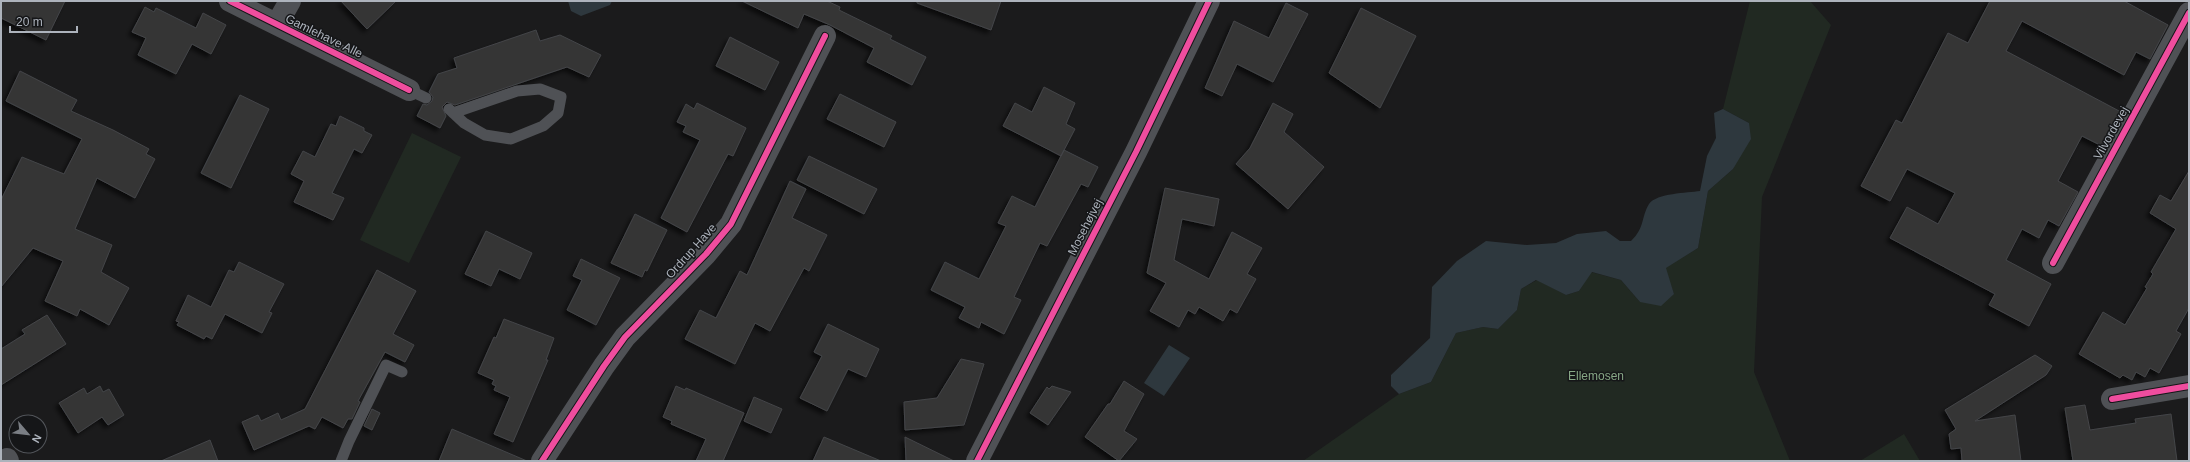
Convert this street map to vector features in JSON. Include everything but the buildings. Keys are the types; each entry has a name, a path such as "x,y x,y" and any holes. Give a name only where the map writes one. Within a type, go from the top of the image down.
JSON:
{"street":[{"name":"Gamlehave Alle","path":"230,1 417,94"},
{"name":"Gamlehave Alle","path":"277,24 290,1"},
{"name":"Mosehøjvej","path":"977,461 1136,152 1209,1"},
{"name":"Vilvordevej","path":"2053,263 2189,13"},
{"name":"Ordrup Have","path":"542,461 604,366 625,337 706,254 731,224 825,36"},
{"path":"2112,399 2187,383"}],"lane":[{"path":"540,89 561,97 558,113 543,126 511,139 485,135 464,123 451,111 517,91 540,89"},
{"path":"341,461 349,441 386,365 402,372"}],"green space":[{"name":"Ellemosen","path":"1750,1 1810,1 1831,25 1762,197 1754,372 1790,461 1303,461 1399,394 1431,382 1456,333 1483,327 1498,329 1517,310 1521,289 1537,280 1566,295 1579,291 1591,272 1621,280 1640,302 1674,294 1665,268 1698,248 1708,191 1733,169 1749,123 1723,109"},
{"path":"412,133 461,157 409,263 360,240"},
{"path":"1904,434 1920,461 1860,461"}],"shaded area":[{"path":"568,1 612,1 610,5 581,16 571,11"},
{"path":"1723,109 1749,123 1751,139 1733,169 1708,191 1698,248 1666,268 1674,294 1661,306 1640,302 1621,280 1592,272 1579,291 1566,295 1536,280 1521,289 1517,310 1498,329 1483,327 1456,333 1431,382 1399,394 1391,386 1391,375 1430,338 1432,287 1457,261 1486,241 1527,245 1556,243 1577,234 1606,231 1620,241 1631,241 1639,232 1649,204 1653,200 1680,193 1700,191 1707,156 1716,138 1714,113"},
{"path":"1169,345 1190,358 1164,396 1144,383"}],"cycle path":[{"path":"230,1 409,90"},
{"path":"977,461 1136,152 1209,1"},
{"path":"2053,263 2189,13"},
{"path":"542,461 604,366 625,337 706,254 731,224 825,36"},
{"path":"2112,399 2189,386"}]}
